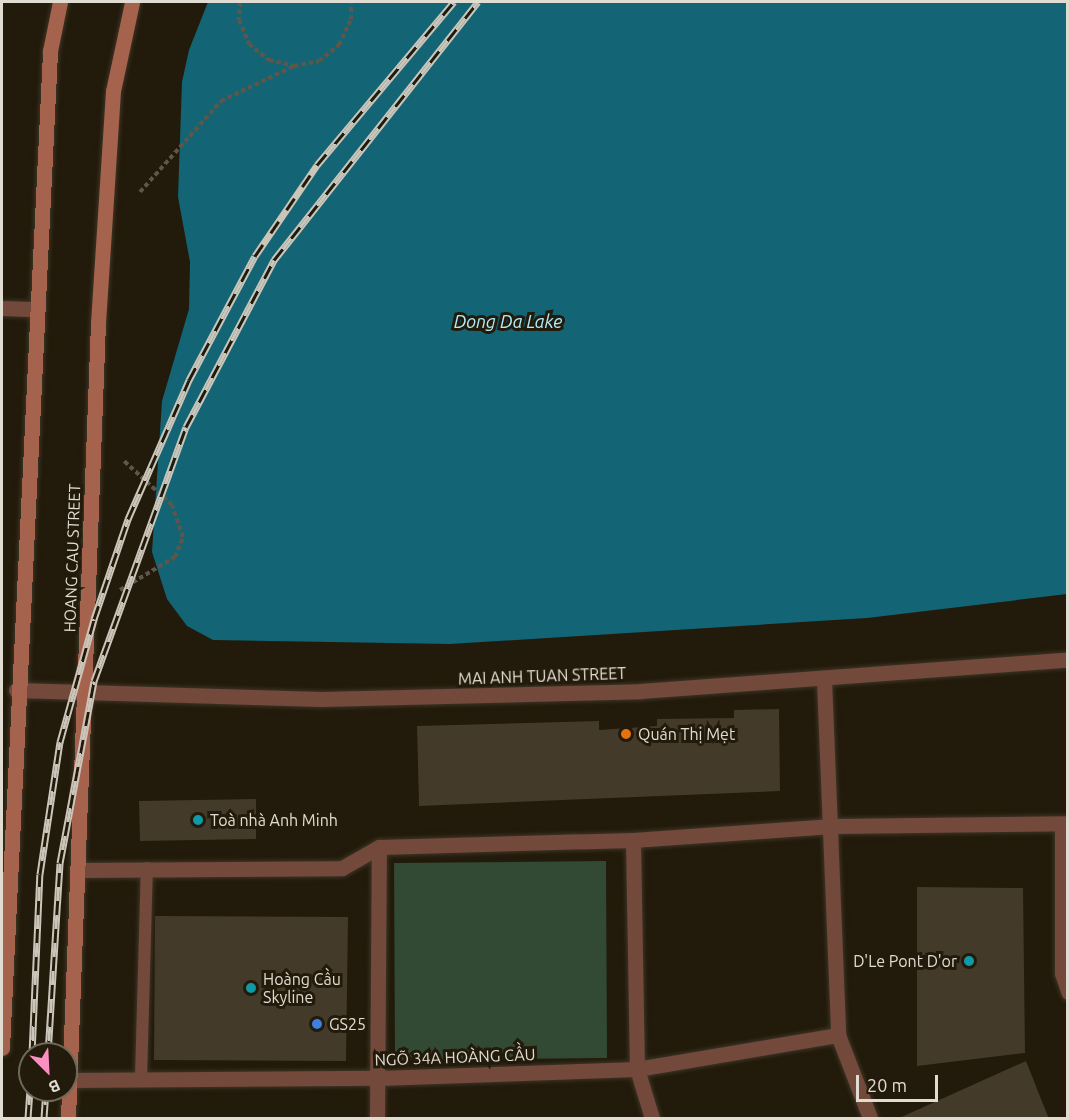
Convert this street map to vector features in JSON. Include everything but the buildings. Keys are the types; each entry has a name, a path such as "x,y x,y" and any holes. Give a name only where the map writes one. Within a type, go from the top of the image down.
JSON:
{"main road":[{"path":"2,1048 5,854 16,690 50,51 60,2"},
{"name":"HOANG CAU STREET","path":"71,1042 84,692 113,91 132,2"},
{"name":"HOANG CAU STREET","path":"68,1119 69,1102"}],"street":[{"path":"2,308 37,309"},
{"name":"MAI ANH TUAN STREET","path":"16,690 321,699 641,691 824,680 1068,660"},
{"path":"824,680 832,825 838,1035 870,1119"},
{"path":"77,870 342,868 379,847 633,840 832,825 1064,824"},
{"path":"633,840 637,1069 652,1119"},
{"path":"377,1119 379,847"},
{"name":"NGÕ 34A HOÀNG CẦU","path":"78,1080 379,1078 637,1069 838,1035"}],"lane":[{"path":"1064,824 1061,974 1068,994"},
{"path":"141,1078 147,868"}],"path":[{"path":"240,2 239,20 249,44 269,60 294,66"},
{"path":"140,192 171,154 221,101 294,66 319,61 339,45 351,19 351,2"},
{"path":"120,590 175,557 183,537 177,514 124,460"}],"green space":[{"path":"606,861 607,1058 395,1060 394,863"}],"water":[{"name":"Dong Da Lake","path":"208,2 1067,2 1067,594 867,618 450,644 213,640 187,626 167,599 152,552 162,401 189,309 190,262 178,197 182,82 189,50"}],"railway":[{"path":"33,1042 40,874 60,742 94,619 128,519 189,380 255,256 317,165 454,2"},
{"path":"49,1042 60,863 94,681 186,427 274,260 478,2"},
{"path":"28,1118 29,1102"},
{"path":"44,1118 45,1102"}],"place":[{"name":"Quán Thị Mẹt","path":"626,734"},
{"name":"Toà nhà Anh Minh","path":"198,820"},
{"name":"D'Le Pont D'or","path":"969,961"},
{"name":"Hoàng Cầu Skyline","path":"251,988"},
{"name":"GS25","path":"317,1024"}]}
